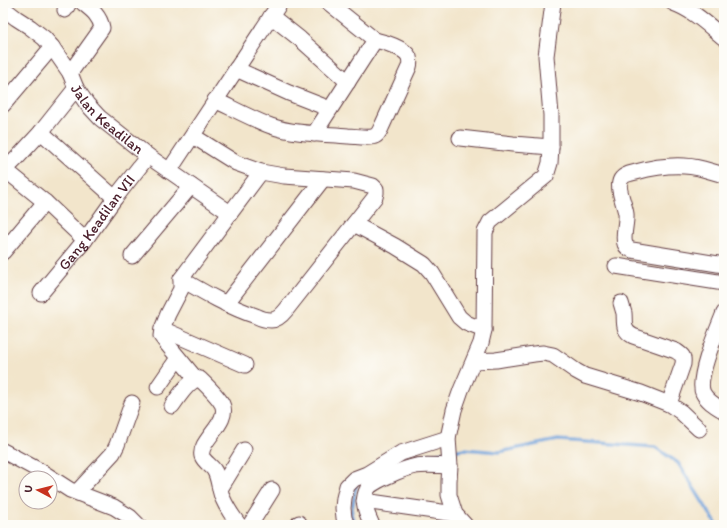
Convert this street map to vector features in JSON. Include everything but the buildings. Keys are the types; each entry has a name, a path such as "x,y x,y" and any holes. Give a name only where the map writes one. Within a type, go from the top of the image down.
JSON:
{"street":[{"path":"70,73 102,28 102,23 97,14 83,3"},
{"path":"169,171 280,3"},
{"path":"215,100 272,126 287,130 314,134 376,136 379,133 409,67 409,56 405,52 387,43 375,40 329,3"},
{"path":"465,525 455,514 449,495 449,451 454,410 481,343 484,330 485,232 490,222 546,176 550,163 551,115 546,56 553,3"},
{"path":"673,3 684,6 724,38"},
{"name":"Jalan Keadilan","path":"6,15 44,38 52,46 70,73 76,88 87,104 100,118 148,156 230,213"},
{"path":"271,16 300,39 348,82"},
{"path":"314,134 375,40"},
{"path":"3,104 52,46"},
{"path":"236,69 288,93 330,109"},
{"path":"76,88 41,132 4,170 46,202 85,240"},
{"path":"41,132 115,198"},
{"path":"181,279 245,313 264,319 271,320 277,318 286,310 375,197 376,193 376,189 373,186 354,180 284,176 261,172 236,162 192,136"},
{"path":"460,138 551,147"},
{"name":"Gang Keadilan VII","path":"43,291 85,240 148,156"},
{"path":"724,175 702,168 666,166 625,175 622,177 620,182 626,215 624,239 625,245 628,248 632,250 724,265"},
{"path":"239,525 227,508 214,470 202,456 202,449 219,424 223,413 223,405 200,379 196,379 161,336 168,314 181,289 181,279 261,172"},
{"path":"226,304 323,179"},
{"path":"132,256 191,186"},
{"path":"3,252 46,202"},
{"path":"354,224 395,246 424,264 432,273 458,317 466,323 484,330"},
{"path":"616,266 724,283"},
{"path":"621,303 625,327 628,333 682,354 684,359 683,364 669,404"},
{"path":"723,319 710,350 702,381 702,391 713,404 724,411"},
{"path":"162,329 245,365"},
{"path":"474,360 496,360 543,353 553,355 585,376 641,393 669,404 681,412 699,429"},
{"path":"158,387 178,358"},
{"path":"172,406 190,382 196,379"},
{"path":"77,492 113,453 132,403"},
{"path":"220,489 244,450"},
{"path":"3,451 59,483 114,507 130,517 138,525"},
{"path":"372,525 366,511 364,501 367,489 373,483 400,471 417,466 449,451"},
{"path":"347,525 344,518 344,498 347,486 354,479 372,471 400,453 449,451"},
{"path":"250,525 272,490"},
{"path":"364,501 455,514"}],"waterway":[{"path":"453,451 464,449 499,452 558,440 655,447 678,463 717,525"},
{"path":"395,464 418,457 445,452"},
{"path":"356,486 351,515 357,525"}]}
